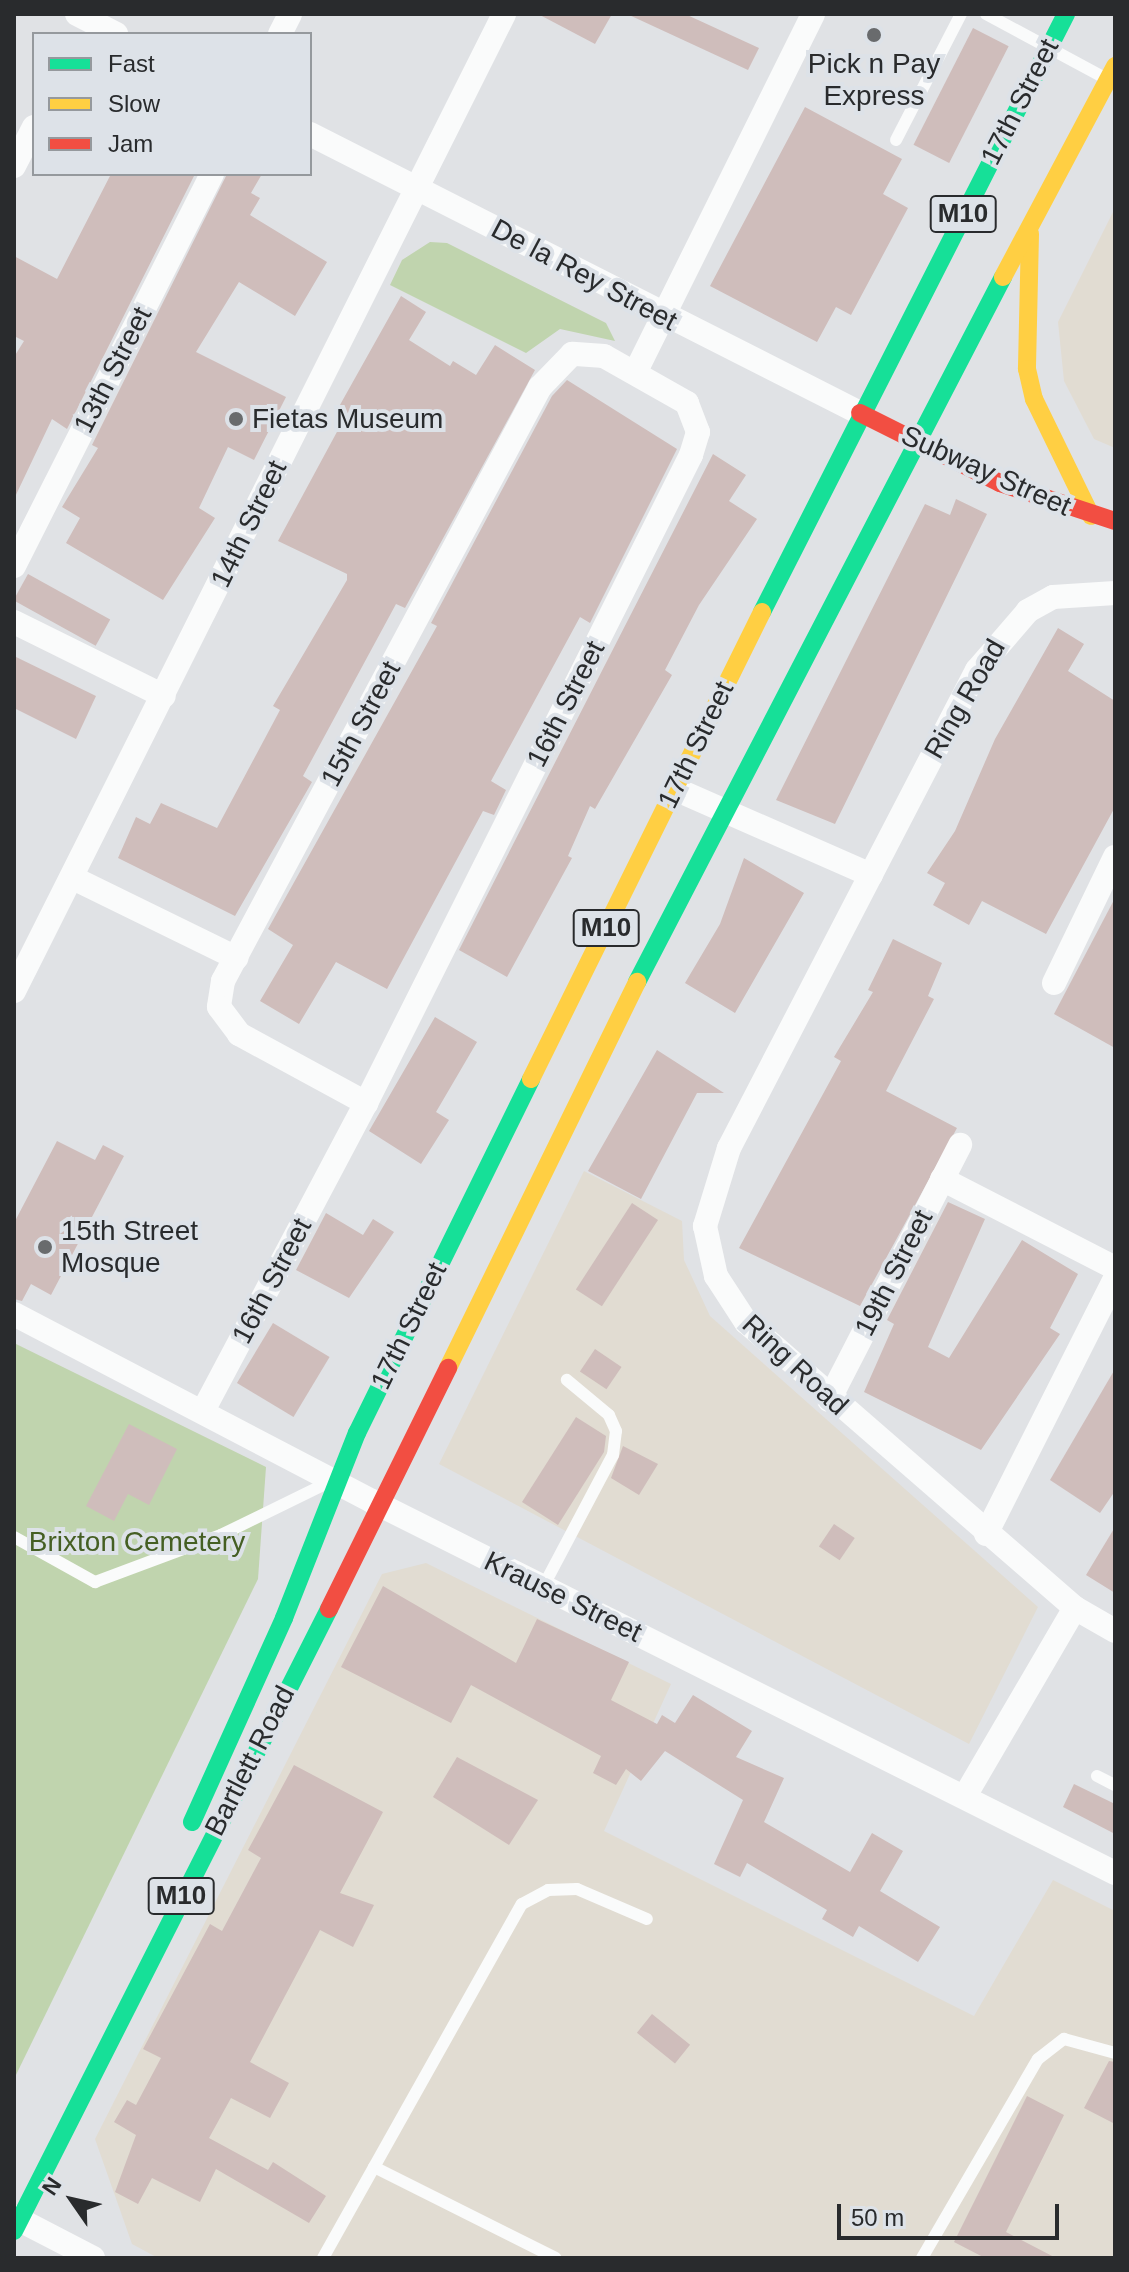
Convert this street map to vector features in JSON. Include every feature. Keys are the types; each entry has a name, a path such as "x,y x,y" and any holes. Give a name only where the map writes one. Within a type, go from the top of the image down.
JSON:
{"main road":[{"name":"17th Street","path":"334,1479 860,413 1066,14"},
{"name":"17th Street","path":"381,1506 721,811 912,441 1030,231 1111,73"},
{"path":"1030,231 1027,369 1034,399 1091,516"},
{"name":"Subway Street","path":"860,413 912,441 1091,516 1115,521"},
{"name":"Bartlett Road","path":"182,1841 284,1618 334,1479"},
{"name":"Bartlett Road","path":"16,2223 381,1506"},
{"path":"14,2186 35,2143"}],"street":[{"path":"281,32 290,14"},
{"name":"14th Street","path":"14,991 504,14"},
{"path":"636,371 813,14"},
{"path":"84,20 111,32"},
{"path":"14,166 32,131"},
{"name":"De la Rey Street","path":"312,135 418,187 662,318 860,413"},
{"name":"13th Street","path":"14,566 211,176"},
{"name":"15th Street","path":"366,1103 227,1023 219,995 552,368 572,354 590,353 636,371"},
{"name":"16th Street","path":"204,1409 366,1103 691,455 698,432 687,403 636,371"},
{"name":"Ring Road","path":"1115,593 1053,597 1005,631 945,727 729,1148 705,1226 716,1276 731,1304 829,1400 986,1534 1075,1608 1115,1631"},
{"path":"14,622 164,696"},
{"path":"675,789 871,875"},
{"path":"1054,983 1115,857"},
{"path":"73,878 236,958"},
{"name":"19th Street","path":"829,1400 960,1145"},
{"path":"942,1179 1115,1268"},
{"path":"986,1534 1115,1279"},
{"name":"Krause Street","path":"14,1314 204,1409 381,1506 1115,1873"},
{"path":"965,1796 1075,1608"},
{"path":"16,2223 93,2258"}],"lane":[{"path":"896,140 961,14"},
{"path":"986,14 1048,48 1111,73"},
{"path":"543,1587 613,1455 616,1431 609,1415 567,1380"},
{"path":"14,1537 95,1582 221,1535 334,1479"},
{"path":"1097,1776 1115,1785"},
{"path":"323,2258 522,1904 548,1890 577,1889 647,1919"},
{"path":"922,2258 1038,2059 1064,2039 1115,2053"},
{"path":"374,2167 556,2258"}],"shaded area":[{"path":"1115,208 1115,448 1094,439 1064,381 1058,322"},
{"path":"584,1171 682,1221 684,1260 710,1316 1038,1607 969,1744 439,1464"},
{"path":"426,1563 671,1684 604,1831 974,2016 1053,1880 1115,1911 1115,2258 158,2258 132,2244 95,2139 382,1574"}],"green space":[{"path":"430,242 447,243 606,323 615,341 560,329 526,353 390,285 402,260"},
{"name":"Brixton Cemetery","path":"14,1343 266,1467 258,1579 14,2079"}],"building":[{"path":"538,14 612,14 595,44"},
{"path":"627,14 685,14 759,48 748,70"},
{"path":"973,28 1009,46 949,163 914,145"},
{"path":"805,107 902,159 883,194 908,208 851,315 836,307 817,342 710,286"},
{"path":"110,176 194,176 67,429 52,419 14,499 14,357 24,341 14,336 14,256 57,279"},
{"path":"226,176 261,176 251,193 260,198 250,215 327,262 295,316 239,282 196,352 286,397 254,460 228,447 199,508 215,518 163,600 66,543 80,518 62,507 98,448 92,445"},
{"path":"401,296 426,312 409,340 450,366 453,361 476,375 495,345 535,370 405,608 396,604 303,776 312,782 235,916 118,858 136,817 150,824 161,803 217,828 280,710 273,706 347,580 347,574 278,541 345,417 336,412"},
{"path":"567,380 677,449 590,623 580,617 491,781 506,790 494,815 483,811 387,989 336,962 299,1024 260,1001 293,945 268,929 437,626 431,623 552,396"},
{"path":"713,454 746,475 729,501 757,519 699,605 665,670 672,675 595,809 590,806 568,856 572,858 507,977 459,950"},
{"path":"956,499 987,514 835,824 776,800 925,504 950,515"},
{"path":"28,574 110,620 96,646 14,601"},
{"path":"1058,628 1084,644 1068,671 1115,701 1115,807 1046,934 982,901 969,925 933,905 945,883 927,873 955,831 995,739"},
{"path":"14,656 96,696 76,739 14,708"},
{"path":"744,858 804,893 735,1013 685,983 720,924"},
{"path":"1115,898 1115,1048 1054,1014"},
{"path":"893,939 942,963 928,996 934,999 886,1091 957,1128 860,1306 739,1248 841,1061 834,1057 873,992 868,990"},
{"path":"435,1017 477,1042 436,1112 449,1120 421,1164 369,1131"},
{"path":"657,1050 724,1093 697,1093 641,1199 588,1171"},
{"name":"15th Street Mosque","path":"57,1141 95,1160 103,1145 124,1156 51,1295 31,1284 22,1301 14,1299 14,1223"},
{"path":"948,1202 985,1219 928,1347 949,1358 1022,1240 1078,1274 1050,1328 1060,1334 981,1450 864,1392 894,1324 887,1320"},
{"path":"632,1203 658,1220 602,1306 576,1289"},
{"path":"326,1213 363,1235 373,1219 394,1232 349,1298 296,1270"},
{"path":"273,1323 330,1357 294,1417 237,1383"},
{"path":"595,1349 622,1367 606,1389 580,1371"},
{"path":"1115,1369 1115,1491 1100,1513 1050,1480"},
{"path":"576,1417 606,1436 604,1452 558,1525 522,1502"},
{"path":"129,1424 177,1449 149,1505 128,1494 114,1521 86,1506"},
{"path":"623,1446 658,1464 639,1495 611,1478"},
{"path":"834,1524 855,1538 840,1560 819,1546"},
{"path":"1115,1527 1115,1593 1086,1575"},
{"path":"383,1586 516,1663 537,1619 629,1662 611,1700 657,1724 662,1715 675,1723 693,1695 752,1731 736,1757 784,1778 764,1822 850,1872 872,1833 903,1851 880,1891 940,1927 918,1962 859,1926 853,1937 822,1919 827,1910 747,1863 740,1877 714,1864 743,1800 665,1751 641,1781 626,1769 616,1785 593,1773 601,1756 471,1685 451,1723 341,1667"},
{"path":"457,1757 538,1800 509,1845 433,1797"},
{"path":"294,1765 383,1812 340,1893 374,1905 353,1947 320,1930 250,2062 289,2083 270,2118 231,2098 209,2138 268,2170 273,2162 326,2196 309,2223 216,2169 200,2202 152,2178 138,2204 115,2192 136,2135 114,2122 127,2100 136,2105 161,2058 143,2049 210,1924 222,1931 261,1858 248,1850"},
{"path":"1074,1784 1115,1804 1115,1834 1063,1807"},
{"path":"652,2014 690,2045 675,2063 637,2033"},
{"path":"1109,2061 1115,2062 1115,2124 1084,2108"},
{"path":"1027,2096 1064,2115 1006,2232 1056,2258 985,2258 954,2242"}],"traffic: fast":[{"path":"762,612 1066,14"},
{"path":"637,982 1003,277"},
{"path":"192,1822 284,1618 357,1433 531,1079"},
{"path":"14,2231 329,1609"}],"traffic: slow":[{"path":"1003,277 1115,66"},
{"path":"1030,234 1027,369 1034,399 1091,516"},
{"path":"531,1079 762,612"},
{"path":"448,1368 637,982"}],"traffic: jam":[{"path":"860,413 1000,483 1115,521"},
{"path":"329,1609 448,1368"}],"place":[{"name":"Pick n Pay Express","path":"874,35"},
{"name":"Fietas Museum","path":"236,419"},
{"name":"15th Street Mosque","path":"45,1247"}]}
